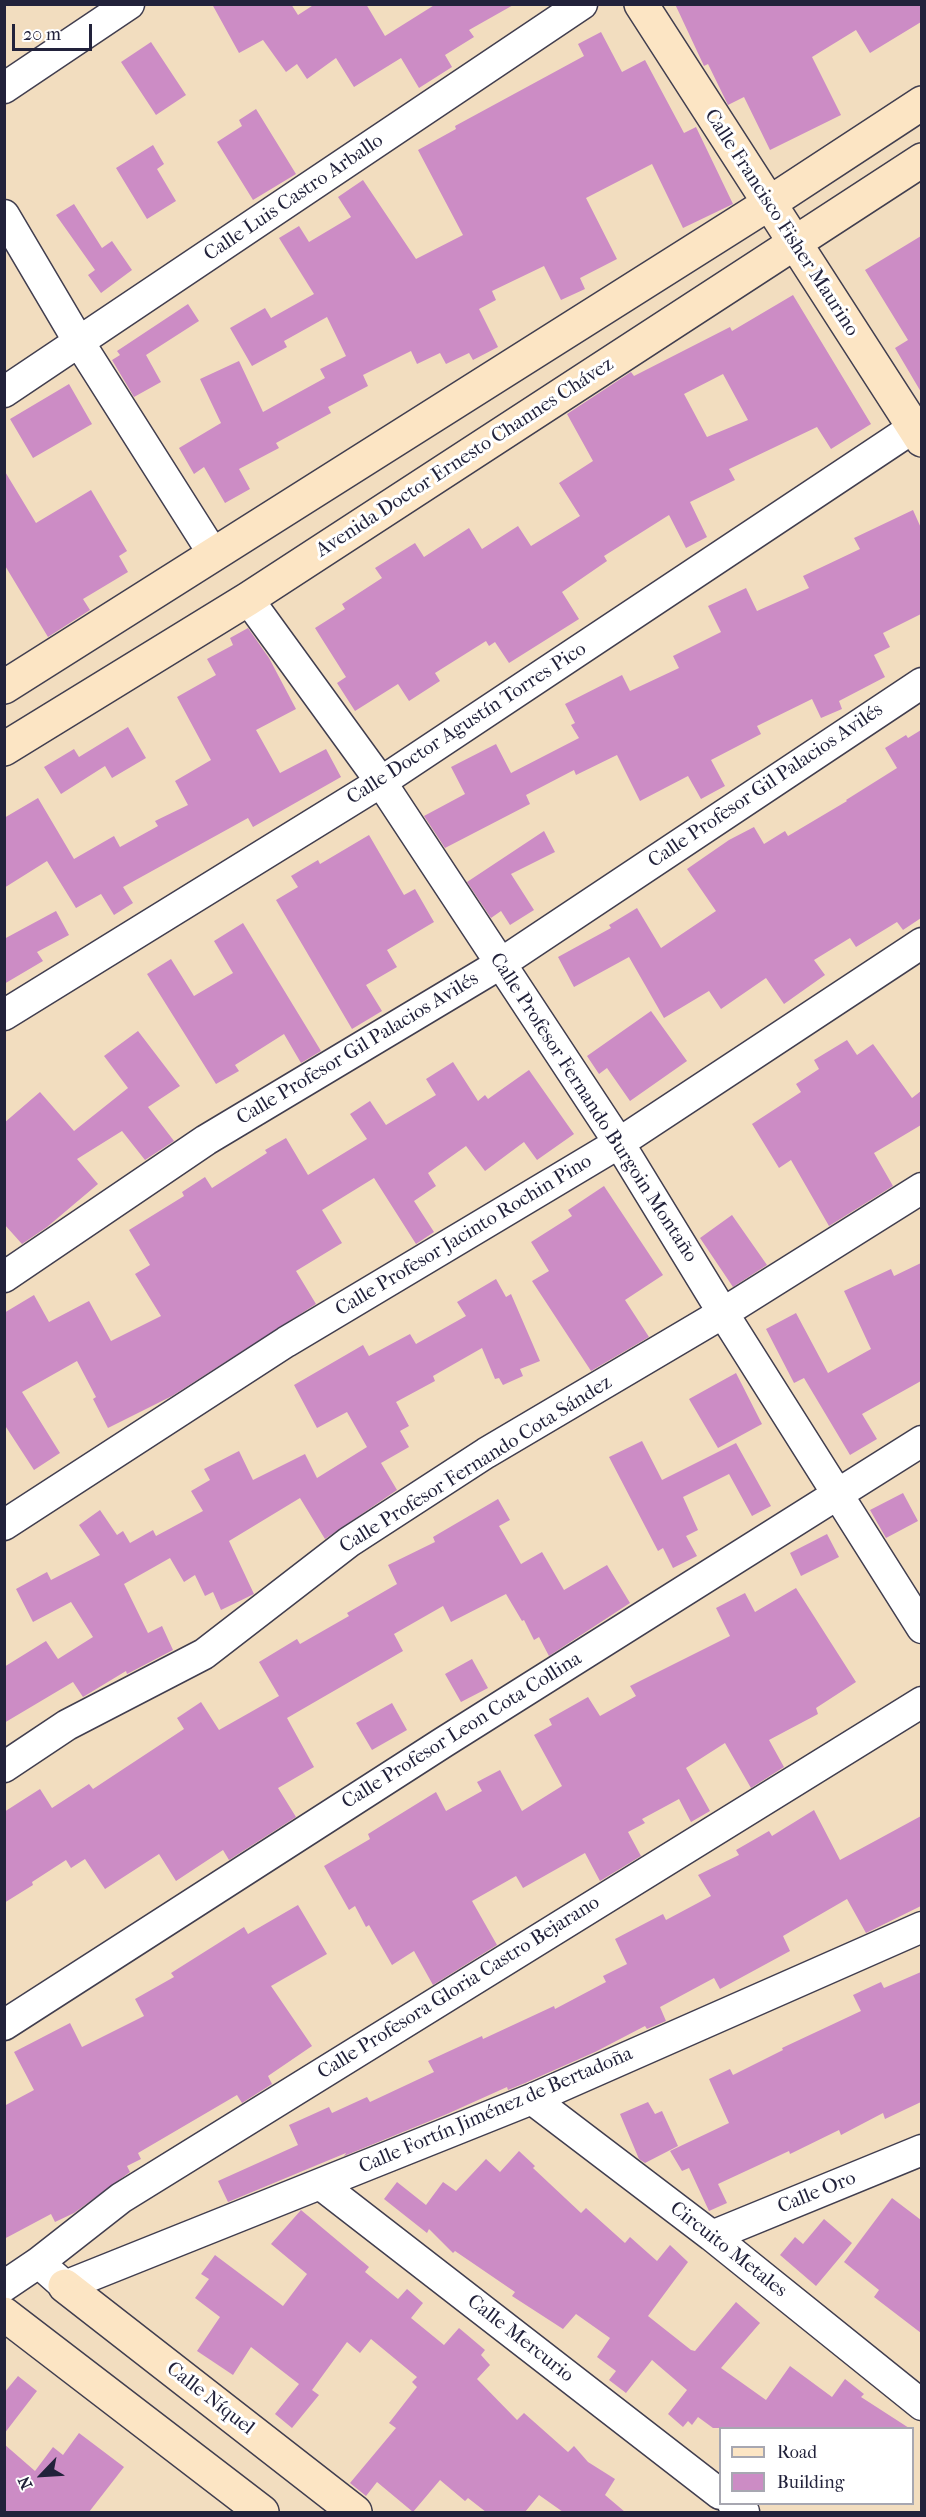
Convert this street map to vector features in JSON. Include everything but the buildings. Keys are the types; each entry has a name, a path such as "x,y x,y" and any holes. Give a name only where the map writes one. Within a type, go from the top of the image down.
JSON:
{"street":[{"path":"4,88 129,4"},
{"name":"Calle Luis Castro Arballo","path":"4,392 582,4"},
{"name":"Calle Francisco Fisher Maurino","path":"641,4 794,244 919,430"},
{"path":"4,687 768,204 921,103"},
{"name":"Avenida Doctor Ernesto Channes Chávez","path":"4,749 248,599 921,160"},
{"path":"4,214 79,342 214,555"},
{"name":"Calle Doctor Agustín Torres Pico","path":"4,1015 381,782 919,430"},
{"name":"Calle Profesor Fernando Burgoin Montaño","path":"248,599 381,782 619,1143 921,1628"},
{"name":"Calle Profesor Gil Palacios Avilés","path":"4,1276 206,1140 501,964 921,682"},
{"name":"Calle Profesor Jacinto Rochin Pino","path":"4,1525 286,1342 619,1143 921,943"},
{"name":"Calle Profesor Fernando Cota Sández","path":"4,1767 67,1725 204,1654 349,1542 486,1453 723,1313 921,1188"},
{"name":"Calle Profesor Leon Cota Collina","path":"4,2025 444,1742 921,1441"},
{"name":"Calle Profesora Gloria Castro Bejarano","path":"4,2286 38,2263 121,2198 921,1702"},
{"name":"Calle Fortín Jiménez de Bertadoña","path":"66,2286 532,2098 921,1927"},
{"name":"Circuito Metales","path":"532,2098 712,2236 921,2405"},
{"name":"Calle Oro","path":"712,2236 921,2150"},
{"name":"Calle Mercurio","path":"320,2184 719,2493"},
{"path":"38,2263 66,2286"},
{"name":"Calle Níquel","path":"66,2286 356,2512"},
{"path":"4,2314 262,2512"}]}
